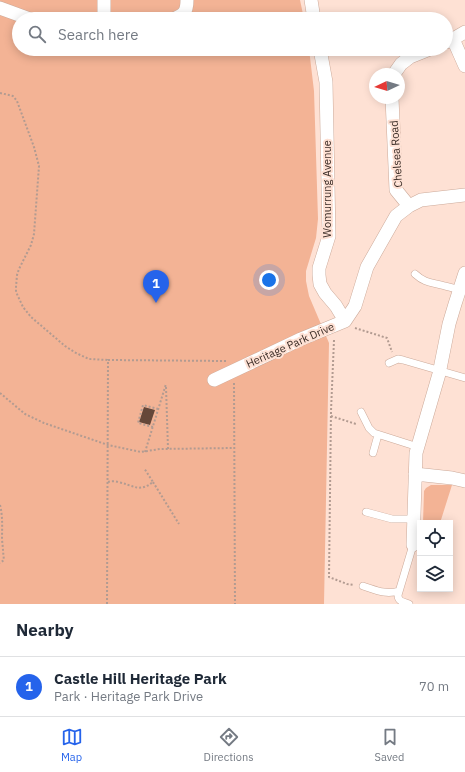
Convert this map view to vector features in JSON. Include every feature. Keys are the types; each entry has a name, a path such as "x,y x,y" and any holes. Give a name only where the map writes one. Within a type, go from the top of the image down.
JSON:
{"street":[{"path":"104,0 104,12"},
{"path":"184,12 187,8 187,0"},
{"path":"311,0 313,12"},
{"path":"0,8 12,12"},
{"path":"453,39 465,32"},
{"path":"453,47 465,66"},
{"name":"Womurrung Avenue","path":"321,56 326,82 329,236 319,268 319,275 320,284 325,293 350,324"},
{"path":"398,68 401,64 412,56"},
{"name":"Chelsea Road","path":"392,104 396,190 409,206"},
{"name":"Heritage Park Drive","path":"214,380 230,366 301,339 350,324 367,267 396,216 409,206 421,200 465,195"},
{"path":"413,545 416,454 440,371 449,324 462,292 465,273"},
{"path":"415,474 465,481"}],"lane":[{"path":"415,274 423,281 462,292"},
{"path":"392,362 403,360 465,378"},
{"path":"361,412 372,432 418,447"},
{"path":"373,453 378,435"},
{"path":"366,512 392,519 414,520"},
{"path":"409,604 398,598 413,545"},
{"path":"363,586 386,593 399,591"}],"path":[{"path":"0,93 13,96 17,101 34,147 39,166 34,234 31,245 19,269 16,281 16,292 23,307 31,317 65,346 89,359 230,366 234,448 235,604"},
{"path":"350,324 387,338 392,362"},
{"path":"334,340 328,576 347,584 363,586"},
{"path":"107,604 108,360"},
{"path":"144,452 166,384 168,449"},
{"path":"0,393 25,414 44,424 108,445 141,452 160,449 234,448"},
{"path":"153,427 138,423 143,405 158,409"},
{"path":"331,416 369,428"},
{"path":"144,468 179,524"},
{"path":"108,482 117,482 132,487 142,488 153,482"},
{"path":"0,505 2,510 4,560 0,563"}],"shaded area":[{"path":"0,0 300,0 303,12 12,12 12,56 310,56 314,91 318,219 316,238 306,271 306,281 309,296 329,343 324,604 0,604"},
{"path":"431,485 452,485 441,520 423,520 424,491"}],"building":[{"path":"144,407 155,410 150,425 139,422"}],"place":[{"name":"Castle Hill Heritage Park","path":"156,303"}]}
